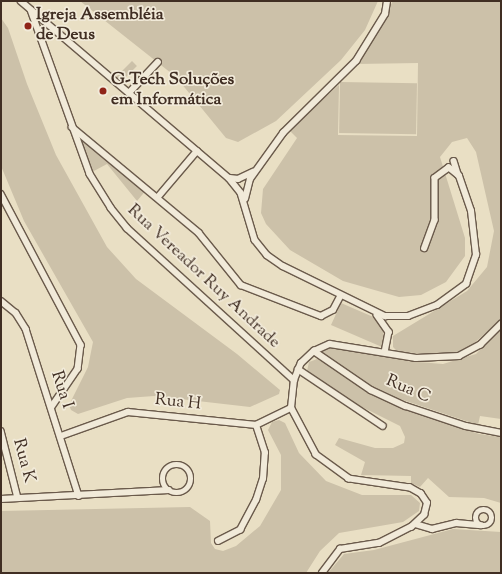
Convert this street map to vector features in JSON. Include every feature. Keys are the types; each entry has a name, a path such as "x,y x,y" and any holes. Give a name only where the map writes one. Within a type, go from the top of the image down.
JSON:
{"street":[{"path":"21,1 229,178 240,190 251,231 267,255 340,297 367,310 378,314 401,317 429,309 457,292 471,276 476,255 474,226 454,161"},
{"path":"245,205 246,189 256,169 282,133 356,61 385,14 387,1"},
{"name":"Rua Vereador Ruy Andrade","path":"31,10 92,178 127,228 294,380"},
{"path":"129,93 158,62"},
{"path":"72,126 158,197 198,233 246,288 321,316 332,310 340,297"},
{"path":"158,197 197,151"},
{"path":"425,248 435,220 436,178 449,168 459,176"},
{"path":"229,178 242,178 256,169"},
{"path":"1,194 81,345 78,369 52,407"},
{"name":"Rua I","path":"1,301 16,313 26,330 52,407 79,496"},
{"path":"367,310 387,327 385,352"},
{"name":"Rua C","path":"314,351 339,344 430,359 459,356 480,344 501,324"},
{"path":"314,351 298,369 294,380 291,408 310,446 329,466 357,481 406,487 421,494 426,508 415,524 379,543 340,549 322,573"},
{"name":"Rua C","path":"314,351 371,390 406,406 466,426 501,433"},
{"path":"298,369 383,426"},
{"path":"218,541 240,530 256,500 265,465 256,425 291,408"},
{"name":"Rua H","path":"61,436 128,412 256,425"},
{"name":"Rua K","path":"1,431 18,498"},
{"path":"1,499 169,490 180,492 188,487 190,478 185,468 175,465 166,470 163,482 169,490"},
{"path":"415,524 432,528 456,523 481,525"}],"shaded area":[{"path":"80,1 378,1 365,30 341,60 276,121 238,142 226,138 176,77"},
{"path":"393,1 501,1 501,319 471,346 450,355 398,352 393,347 393,336 467,291 487,267 494,231 476,152 467,138 452,142 440,157 465,238 465,256 446,282 421,295 399,297 343,281 290,250 266,224 261,213 263,189 297,138 289,130 339,85 338,135 417,136 418,63 356,64"},
{"path":"1,18 8,28 27,84 56,155 107,247 136,279 237,354 280,390 279,394 250,407 154,396 127,398 78,414 71,410 69,405 88,367 93,342 24,221 1,166"},
{"path":"132,61 137,66 121,82 116,77"},
{"path":"340,82 417,83 416,134 339,133"},
{"path":"84,141 147,189 137,201 107,164 92,172 82,145"},
{"path":"341,303 378,319 384,328 382,347 331,325"},
{"path":"501,328 501,419 480,416 478,425 385,394 343,370 322,352 326,347 338,346 407,361 443,364 476,354"},
{"path":"317,359 404,408 479,434 501,437 501,503 484,498 449,497 428,478 420,487 411,483 411,476 361,475 365,462 335,445 339,438 375,448 393,448 404,443 405,437 400,426 344,398 307,371 309,362"},
{"path":"279,420 285,423 299,453 326,481 362,495 411,495 420,503 419,511 403,522 339,533 320,551 306,573 1,573 1,511 190,507 210,521 211,543 215,549 223,551 236,546 260,526 281,490 281,455 268,430 272,422"},
{"path":"453,529 501,532 501,573 328,573 344,554 374,550"}],"place":[{"name":"Igreja Assembléia de Deus","path":"28,26"},
{"name":"G-Tech Soluções em Informática","path":"103,91"}]}
